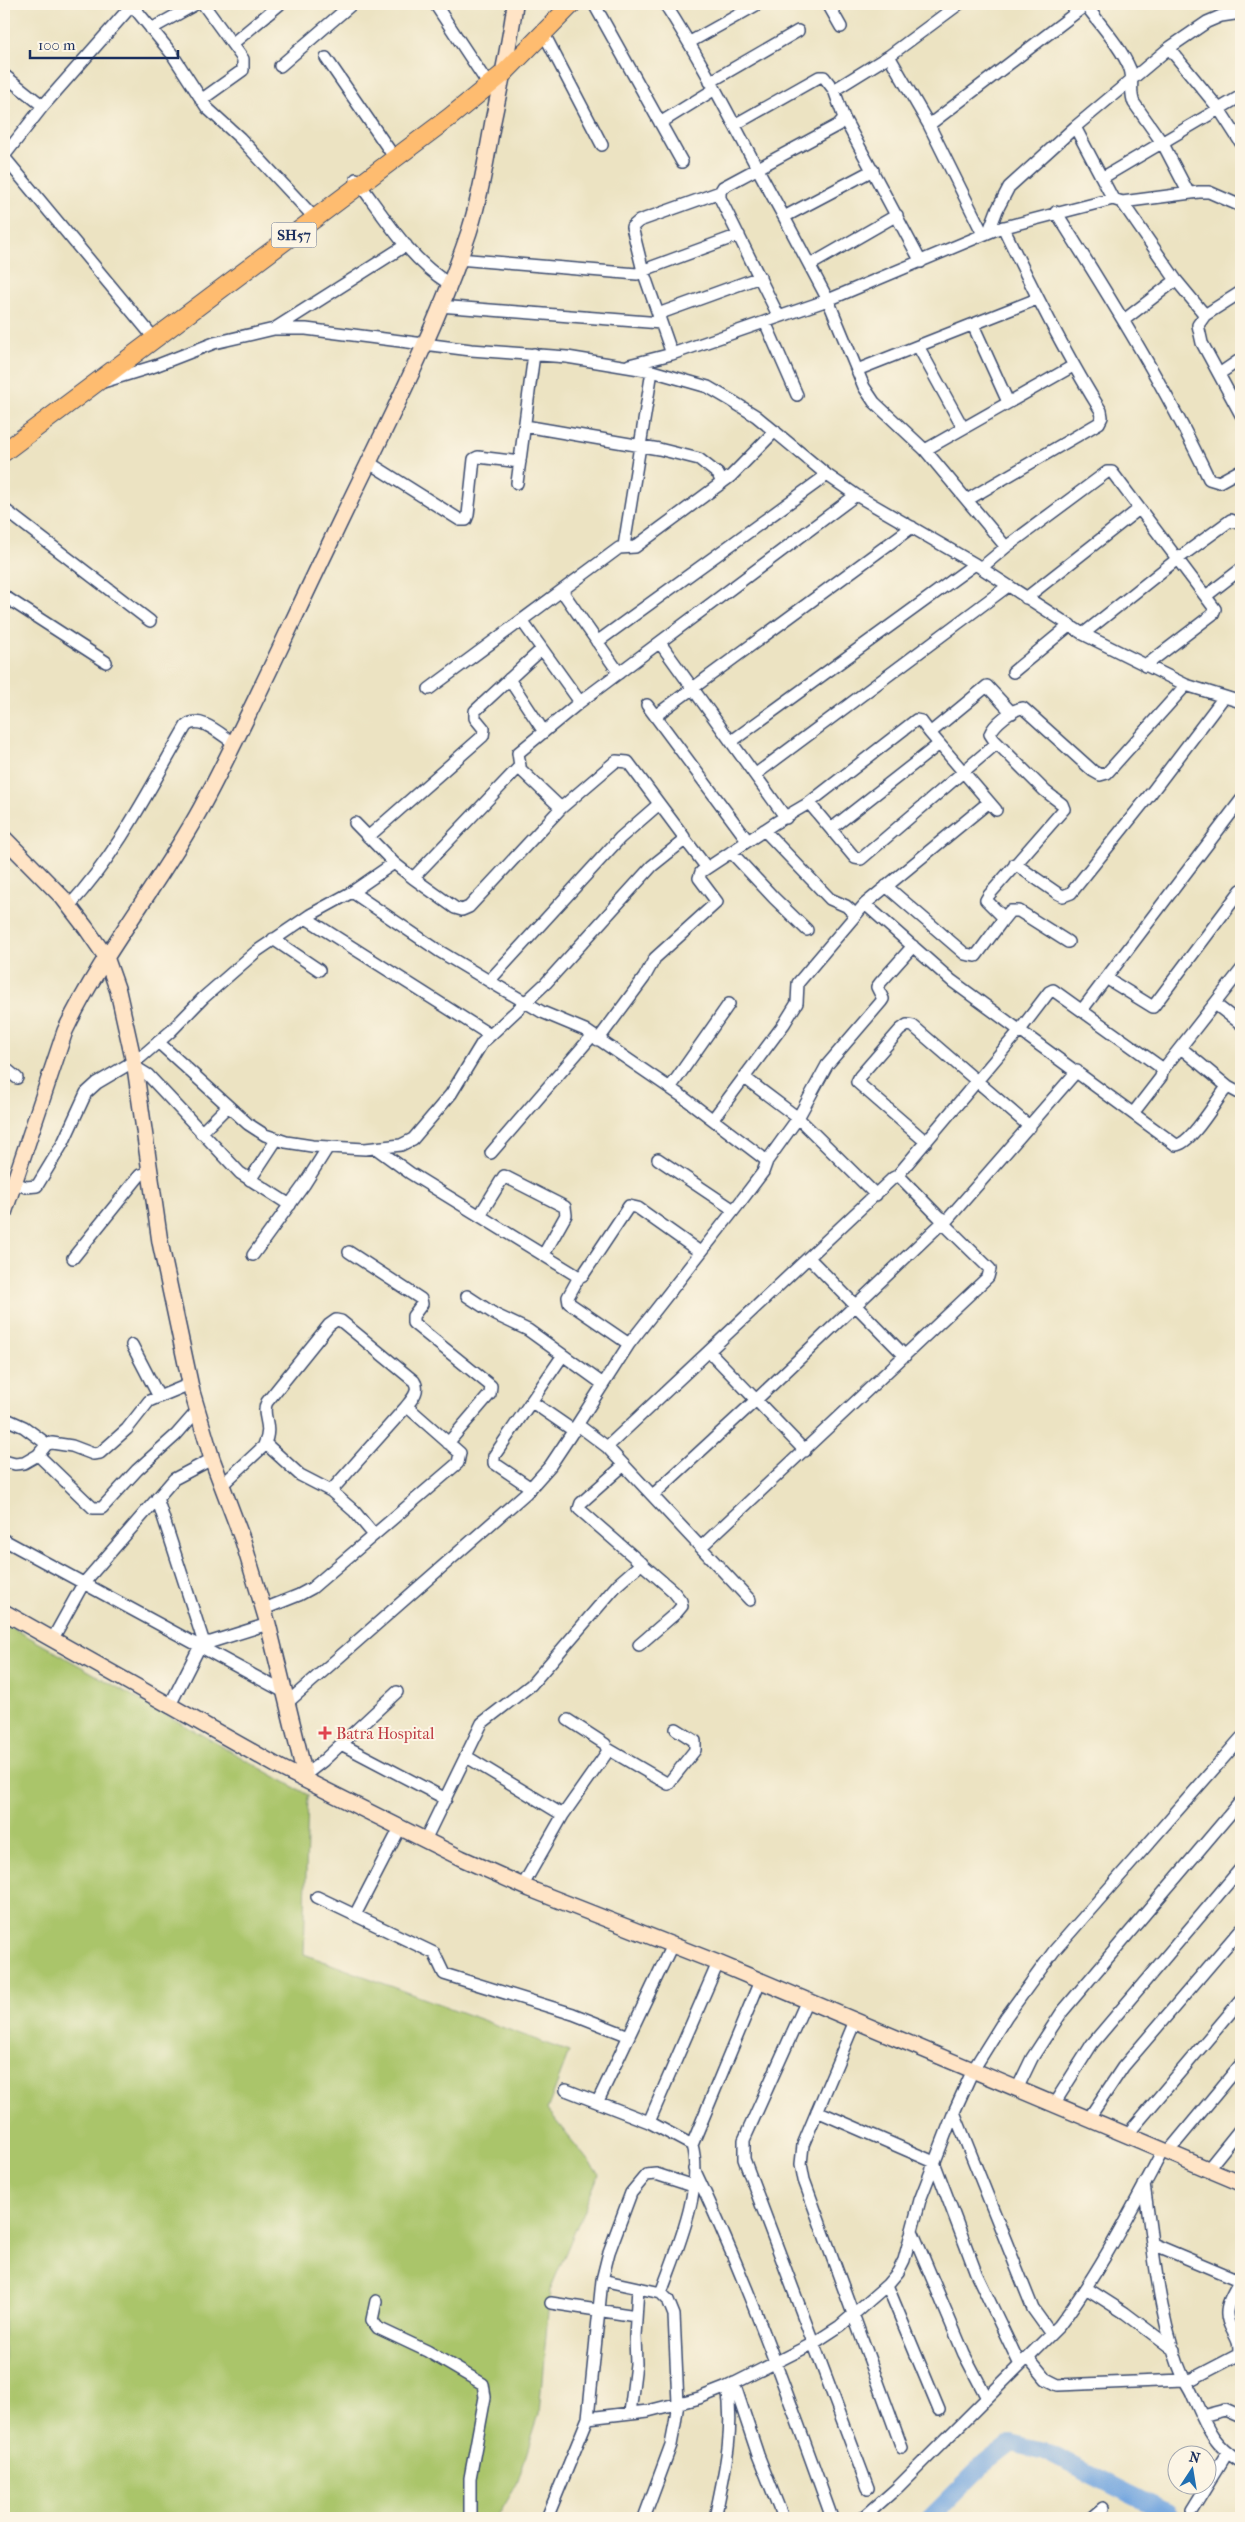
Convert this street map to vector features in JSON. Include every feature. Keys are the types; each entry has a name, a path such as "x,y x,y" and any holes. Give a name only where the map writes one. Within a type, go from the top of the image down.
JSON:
{"main road":[{"name":"SH57","path":"5,447 358,181 390,151 442,113 484,78 506,65 560,4"},
{"name":"SH57","path":"5,447 69,390 149,332 259,257 310,213 450,117 506,65 544,34 572,4"}],"street":[{"path":"149,332 4,157 43,106 132,4 172,54 201,100 310,213"},
{"path":"151,28 196,4"},
{"path":"201,100 243,70 243,59 203,4"},
{"path":"232,44 280,4"},
{"path":"280,66 352,4"},
{"path":"435,4 484,78"},
{"path":"4,1213 65,1031 78,1004 169,863 200,810 234,743 424,344 458,259 484,181 493,122 506,65 515,4"},
{"path":"594,4 682,162"},
{"path":"665,4 690,42 712,86 736,124 757,170 828,300 857,370 874,402 925,450 1006,547"},
{"path":"828,4 841,27"},
{"path":"834,90 889,56 959,4"},
{"path":"929,124 1086,4 1126,62 1132,79 1131,96 1134,103 1163,144 1188,192"},
{"path":"690,42 752,5"},
{"path":"986,233 1009,187 1075,127 1169,48 1207,22 1221,16 1240,16"},
{"path":"660,122 798,31"},
{"path":"544,34 602,145"},
{"path":"1169,48 1219,109 1241,143"},
{"path":"889,56 929,124 986,233"},
{"path":"326,58 390,151"},
{"path":"4,75 43,106"},
{"path":"736,124 819,77 828,80 834,90 844,118 921,262"},
{"path":"1102,178 1163,144 1241,96"},
{"path":"779,317 720,198 720,192 723,187 838,125 844,118"},
{"path":"1075,127 1102,178 1176,280 1205,315"},
{"path":"784,217 873,170"},
{"path":"358,181 406,245 427,269 448,283"},
{"path":"672,354 632,232 634,224 720,192"},
{"path":"625,366 672,354 828,300 986,233 1056,212 1118,200 1188,192 1209,192 1241,206"},
{"path":"1056,212 1124,320 1174,409 1209,479 1218,482 1241,470"},
{"path":"810,265 896,215"},
{"path":"967,500 1099,423 1102,417 1101,411 1073,366 1037,299 1003,227"},
{"path":"458,259 631,274 644,271 738,235"},
{"path":"274,329 406,245"},
{"path":"439,306 660,319 760,278"},
{"path":"1124,320 1176,280"},
{"path":"1241,292 1205,315 1198,325 1198,331 1241,415"},
{"path":"857,370 1037,299"},
{"path":"765,322 797,395"},
{"path":"973,325 1008,402"},
{"path":"87,387 155,366 214,343 274,329 306,329 424,344 534,354 652,371 708,388 756,416 827,475 856,496 978,566 1084,634 1186,684 1241,702"},
{"path":"918,346 963,428"},
{"path":"517,483 534,354"},
{"path":"1219,374 1241,359"},
{"path":"925,450 1073,366"},
{"path":"624,546 638,446 652,371"},
{"path":"525,426 699,459 718,474 722,482"},
{"path":"429,689 624,546 635,547 722,482 775,431"},
{"path":"368,462 460,520 466,520 474,459 520,462"},
{"path":"732,741 1006,547 1107,472 1115,474 1176,560 1215,609 1213,614 1146,666"},
{"path":"597,642 827,475"},
{"path":"412,878 519,768 521,763 518,753 619,672 856,496"},
{"path":"4,509 150,621"},
{"path":"1026,598 1139,509"},
{"path":"1084,634 1176,560 1231,520 1241,524"},
{"path":"655,716 912,527"},
{"path":"1206,596 1241,568"},
{"path":"756,774 1008,586"},
{"path":"562,592 619,672"},
{"path":"4,596 106,662"},
{"path":"522,621 580,702"},
{"path":"1013,672 1070,625"},
{"path":"660,643 786,818"},
{"path":"368,837 483,736 484,729 475,718 475,711 542,649"},
{"path":"509,679 544,732"},
{"path":"1002,921 1002,916 986,900 1064,809 1062,804 1045,792 996,743 990,734 992,729 1016,709 1027,710 1093,772 1100,775 1107,774 1186,684"},
{"path":"930,733 986,686 1012,713"},
{"path":"1015,864 1057,893 1063,896 1071,893 1152,792 1224,697"},
{"path":"647,705 748,841"},
{"path":"491,1153 595,1038 644,978 655,958 716,905 716,898 699,878 701,872 809,803 916,720 921,722 938,745 992,806 865,904 798,983 797,1003 784,1024 713,1119"},
{"path":"69,906 108,859 186,726 193,721 200,722 234,743"},
{"path":"809,803 855,858 861,859 996,743"},
{"path":"831,829 938,745"},
{"path":"355,823 394,863 412,878 462,910 469,907 561,808 596,776 616,761 621,760 628,762 706,868"},
{"path":"519,768 561,808"},
{"path":"1082,1010 1241,800"},
{"path":"489,982 620,838 659,804"},
{"path":"764,830 830,899 846,906 856,915"},
{"path":"4,838 38,871 69,906 106,958 118,991 134,1064 148,1173 160,1242 190,1384 212,1459 243,1541 264,1608 306,1777"},
{"path":"158,1042 248,1124 265,1135 277,1139 328,1147 377,1148 401,1146 413,1139 451,1094 482,1043 526,1003 652,866 684,838"},
{"path":"731,852 807,930"},
{"path":"14,1183 26,1187 37,1186 63,1143 86,1093 112,1073 134,1064 203,998 273,940 306,918 352,892 394,863"},
{"path":"886,886 965,954 971,957 976,956 1010,911 1019,911 1068,942"},
{"path":"1106,978 1153,1007 1241,890"},
{"path":"352,892 439,951 489,982 595,1038 670,1088 767,1161"},
{"path":"865,904 952,982 1134,1112 1176,1145 1182,1145 1228,1087"},
{"path":"306,918 490,1035"},
{"path":"273,940 320,970"},
{"path":"287,1698 531,1488 550,1466 629,1344 763,1172 767,1161 798,1118 827,1065 881,1002 883,999 877,988 880,983 914,946"},
{"path":"1134,1112 1160,1077 1162,1071 1241,970"},
{"path":"607,1448 897,1176 1020,1030 1049,992 1053,990 1082,1010 1159,1066 1162,1071"},
{"path":"670,1088 729,1004"},
{"path":"1215,1004 1241,1024"},
{"path":"926,1142 863,1089 858,1082 860,1076 900,1030 907,1026 913,1026 1030,1127"},
{"path":"1181,1048 1228,1087 1241,1094"},
{"path":"134,1064 148,1075 201,1133 250,1180 290,1205"},
{"path":"4,1067 17,1078"},
{"path":"653,1495 944,1222 1030,1127 1077,1071"},
{"path":"745,1078 798,1118 876,1195"},
{"path":"201,1133 228,1106"},
{"path":"250,1180 277,1139"},
{"path":"253,1255 290,1205 328,1147"},
{"path":"377,1148 410,1173 579,1277"},
{"path":"658,1159 734,1210"},
{"path":"73,1258 135,1181 140,1176 148,1173"},
{"path":"480,1215 504,1176 565,1207 566,1215 544,1254"},
{"path":"701,1547 805,1451 990,1274 990,1269 897,1176"},
{"path":"629,1344 569,1303 568,1297 579,1277 583,1275 629,1206 638,1208 700,1252"},
{"path":"349,1252 421,1299 422,1304 413,1316 414,1323 490,1386 490,1394 448,1443"},
{"path":"809,1258 905,1356"},
{"path":"467,1296 496,1315 528,1330 603,1384"},
{"path":"221,1486 264,1445 269,1434 264,1407 329,1325 336,1320 341,1321 414,1381 417,1385 417,1391 405,1408 399,1412 331,1491"},
{"path":"132,1345 158,1395"},
{"path":"709,1352 805,1451"},
{"path":"531,1488 494,1460 562,1355"},
{"path":"4,1418 24,1427 47,1444 62,1443 93,1454 100,1453 127,1429 143,1407 158,1395 190,1384"},
{"path":"532,1402 607,1448 750,1600"},
{"path":"264,1608 312,1588 458,1463 460,1453 411,1410 405,1408"},
{"path":"38,1455 94,1508 102,1508 137,1470 161,1450 197,1411"},
{"path":"4,1461 15,1464 24,1463 38,1455 47,1444"},
{"path":"264,1445 271,1447 300,1475 331,1491 354,1511 374,1535"},
{"path":"52,1640 83,1584 157,1498 174,1479 212,1459"},
{"path":"624,1465 581,1503 579,1509 642,1563 681,1600 682,1606 639,1645"},
{"path":"157,1498 202,1645 170,1707"},
{"path":"4,1540 83,1584 202,1645 287,1698"},
{"path":"425,1840 482,1723 531,1685 618,1584 642,1563"},
{"path":"4,1612 170,1707 425,1840 523,1885 718,1963 1241,2183"},
{"path":"202,1645 268,1624"},
{"path":"306,1777 397,1692"},
{"path":"568,1720 605,1744 608,1749 668,1784 695,1750 696,1745 695,1741 676,1729"},
{"path":"588,2418 630,2413 678,2403 699,2398 730,2385 814,2343 854,2314 887,2285 898,2272 904,2260 920,2200 954,2112 973,2070 1006,2017 1054,1951 1241,1738"},
{"path":"341,1744 446,1799"},
{"path":"523,1885 564,1815 608,1749"},
{"path":"467,1757 564,1815"},
{"path":"1017,2089 1032,2058 1062,2012 1241,1801"},
{"path":"355,1915 400,1828"},
{"path":"1054,2104 1092,2044 1241,1868"},
{"path":"317,1897 434,1953 444,1974 573,2014 629,2036"},
{"path":"1089,2118 1123,2067 1241,1929"},
{"path":"598,2101 672,1945"},
{"path":"649,2122 718,1963"},
{"path":"661,2293 684,2228 693,2186 692,2145 760,1981"},
{"path":"806,2000 744,2140 742,2150 868,2488"},
{"path":"1127,2135 1241,2000"},
{"path":"856,2021 803,2145 801,2164 808,2189 902,2448"},
{"path":"863,2518 1059,2326 1086,2288 1165,2151 1241,2064"},
{"path":"566,2090 649,2122 692,2145"},
{"path":"817,2111 934,2162 976,2273 1024,2361 1046,2380 1058,2385 1184,2380 1192,2378 1238,2355 1239,2342 1226,2312 1241,2281 1153,2244"},
{"path":"954,2112 1033,2309 1052,2334"},
{"path":"1208,2169 1241,2128"},
{"path":"694,2169 776,2362 832,2518"},
{"path":"547,2518 588,2418 602,2280 609,2252 631,2193 637,2183 646,2175 656,2174 693,2186"},
{"path":"1144,2185 1163,2305 1174,2350 1184,2380 1209,2433 1227,2454 1241,2462"},
{"path":"912,2233 964,2354 987,2398"},
{"path":"602,2280 661,2293 668,2300 674,2315 678,2403 671,2445 644,2518"},
{"path":"887,2285 938,2410"},
{"path":"630,2413 636,2364 638,2288"},
{"path":"1086,2288 1125,2313 1174,2350"},
{"path":"376,2301 372,2320 378,2328 427,2351 483,2384 485,2397 470,2478 470,2518"},
{"path":"550,2303 636,2316"},
{"path":"715,2518 730,2436 730,2385"},
{"path":"730,2385 783,2518"},
{"path":"1202,2416 1225,2410 1241,2417"},
{"path":"1192,2510 1227,2454"},
{"path":"1091,2518 1103,2508"}],"green space":[{"path":"4,1623 308,1795 304,1954 569,2052 547,2110 599,2174 550,2290 539,2414 517,2484 497,2518 4,2518"}],"waterway":[{"path":"930,2518 984,2464 1011,2443 1044,2451 1166,2512 1171,2518"}],"place":[{"name":"Batra Hospital","path":"325,1733"}]}
